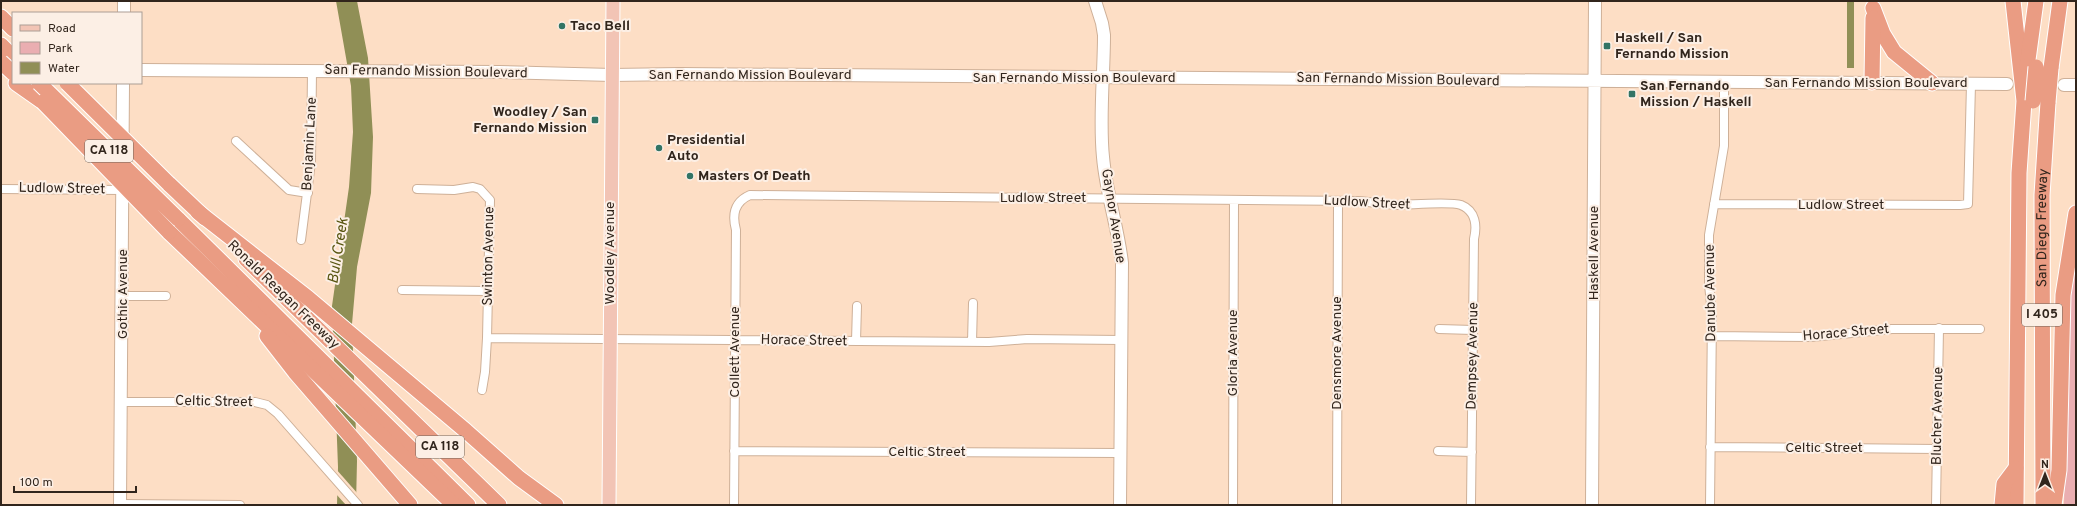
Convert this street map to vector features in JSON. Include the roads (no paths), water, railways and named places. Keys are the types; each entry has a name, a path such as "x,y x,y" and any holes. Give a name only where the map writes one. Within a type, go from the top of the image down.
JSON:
{"highway":[{"path":"2013,1 2028,101 2024,505"},
{"name":"San Diego Freeway","path":"2016,505 2019,186 2036,1"},
{"path":"2031,68 2044,1"},
{"path":"2050,1 2045,34 2053,46"},
{"name":"San Diego Freeway","path":"2042,505 2041,210 2045,124 2053,46 2060,1"},
{"path":"1872,82 1873,4"},
{"path":"1873,4 1883,34 1894,52 1932,83"},
{"path":"1,45 12,56"},
{"path":"1,62 12,72"},
{"path":"1,71 12,79"},
{"path":"17,84 43,102"},
{"name":"CA 118","path":"24,84 169,232 298,355 468,505"},
{"name":"CA 118","path":"40,84 300,339 454,505"},
{"name":"Ronald Reagan Freeway","path":"68,84 305,318 499,505"},
{"path":"198,212 308,298 384,361 519,478 556,505"},
{"path":"2054,505 2059,470 2063,295 2076,213"},
{"path":"234,294 295,372 410,505"},
{"path":"2002,505 2004,484 2016,468"}],"main road":[{"path":"124,1 124,12"},
{"name":"Woodley Avenue","path":"609,505 613,1"},
{"name":"Gaynor Avenue","path":"1095,1 1104,35 1103,157 1109,199 1120,247 1122,263 1120,505"},
{"name":"Haskell Avenue","path":"1592,505 1595,1"},
{"path":"1,71 12,70"},
{"name":"San Fernando Mission Boulevard","path":"142,70 371,71 612,75 688,74 2007,84"},
{"name":"Gothic Avenue","path":"120,504 123,296 123,84"}],"street":[{"name":"Benjamin Lane","path":"301,240 311,162 312,71"},
{"name":"Danube Avenue","path":"1710,505 1712,336 1709,235 1724,146 1724,82"},
{"name":"Ludlow Street","path":"1714,204 1968,204 1971,84"},
{"path":"236,141 289,190 308,193"},
{"name":"Swinton Avenue","path":"417,189 454,190 473,187 480,189 487,194 490,200 492,209 489,225 487,338 485,372 482,390"},
{"name":"Ludlow Street","path":"1,189 123,190"},
{"name":"Ludlow Street","path":"739,201 750,194 1358,201 1395,205 1453,204 1461,205 1468,209"},
{"name":"Gloria Avenue","path":"1233,505 1234,200"},
{"name":"Collett Avenue","path":"734,505 736,230 734,213 739,201"},
{"name":"Densmore Avenue","path":"1337,505 1338,201"},
{"name":"Dempsey Avenue","path":"1468,209 1475,219 1471,505"},
{"path":"402,290 488,291"},
{"path":"123,296 166,296"},
{"path":"972,342 973,304"},
{"path":"856,342 857,306"},
{"name":"Horace Street","path":"1712,336 1811,337 1892,328 1980,328"},
{"name":"Blucher Avenue","path":"1936,505 1939,328"},
{"path":"1439,329 1473,330"},
{"name":"Horace Street","path":"487,338 856,342 1121,340"},
{"name":"Celtic Street","path":"122,402 262,403 278,414 358,505"},
{"name":"Celtic Street","path":"1710,447 1938,449"},
{"name":"Celtic Street","path":"734,451 1120,453"},
{"path":"1438,451 1472,452"},
{"path":"120,504 240,505"}],"water":[{"path":"336,1 357,1 368,58 373,137 371,193 357,267 352,324 357,461 356,505 337,505 338,467 332,306 349,187 353,132 351,86"},
{"path":"1847,1 1854,1 1854,68 1847,68"}],"place":[{"name":"Taco Bell","path":"562,26"},
{"name":"Haskell / San Fernando Mission","path":"1607,46"},
{"name":"San Fernando Mission / Haskell","path":"1632,94"},
{"name":"Woodley / San Fernando Mission","path":"595,120"},
{"name":"Presidential Auto","path":"659,148"},
{"name":"Masters Of Death","path":"690,176"}],"water label":[{"name":"Bull Creek","path":"339,251"}]}
